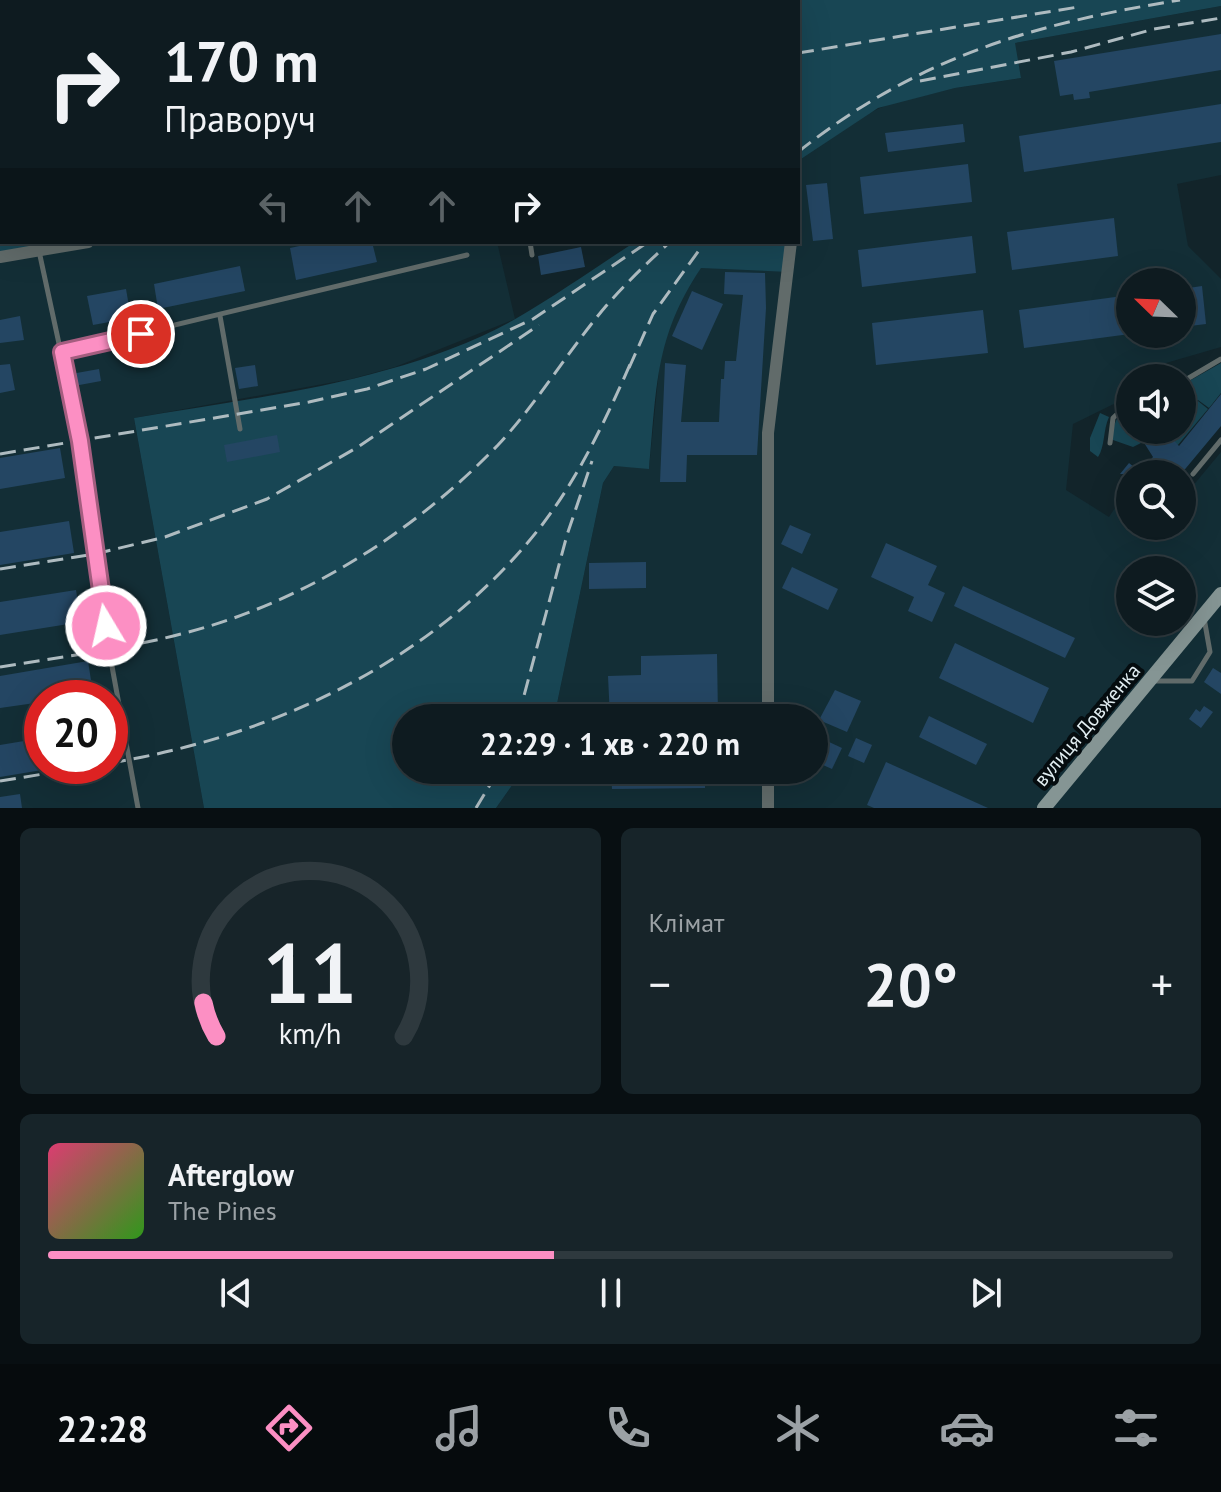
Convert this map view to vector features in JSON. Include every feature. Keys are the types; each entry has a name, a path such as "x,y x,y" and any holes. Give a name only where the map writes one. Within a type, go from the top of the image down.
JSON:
{"main road":[{"name":"вулиця Довженка","path":"1044,808 1221,594"}],"street":[{"path":"0,257 76,244"},
{"path":"768,704 768,420 791,244"},
{"path":"768,784 768,808"}],"lane":[{"path":"530,244 532,255"},
{"path":"38,250 80,441 109,650 138,808"},
{"path":"62,352 467,255"},
{"path":"220,316 240,429"},
{"path":"1196,374 1221,359"},
{"path":"1110,443 1116,415"},
{"path":"1196,470 1221,440"},
{"path":"1150,680 1192,681 1210,652 1204,615"}],"shaded area":[{"path":"800,0 1221,0 1221,6 1015,43 1021,78 955,88 878,108 800,160"},
{"path":"1221,6 1221,175 1177,184 1188,246 1221,279 1221,347 1165,364 1116,364 1116,403 1073,424 1066,490 1109,517 1116,506 1116,540 1196,540 1196,482 1221,452 1221,808 496,808 513,784 828,784 828,704 557,704 603,483 614,466 649,468 661,350 679,304 701,267 800,244 800,160 869,113 889,104 955,88 1021,78 1014,43"},
{"path":"0,244 76,244 0,257"},
{"path":"76,244 497,244 515,319 395,367 351,379 134,418 204,808 0,808 0,257"},
{"path":"632,244 791,244 790,272 701,268 686,293 674,318 660,364 649,469 614,466 603,483 557,704 392,704 392,784 513,784 496,808 204,808 134,418 280,394 380,372 474,340 517,318"},
{"path":"1221,363 1221,393 1209,408 1196,402 1196,377"},
{"path":"1198,401 1208,409 1196,423"},
{"path":"1100,413 1109,417 1098,457 1090,451 1090,438"},
{"path":"1116,420 1116,441 1113,440"},
{"path":"1167,444 1179,444 1172,452"}],"building":[{"path":"1221,34 1221,70 1089,92 1090,98 1074,100 1073,94 1060,96 1054,61"},
{"path":"1221,104 1221,142 1024,172 1019,136"},
{"path":"963,124 965,142 888,152 885,133"},
{"path":"968,164 972,202 864,214 860,177"},
{"path":"827,183 833,239 813,241 806,185"},
{"path":"1114,218 1118,256 1012,270 1007,232"},
{"path":"972,236 976,273 862,287 858,250"},
{"path":"309,244 372,244 377,262 296,280 290,248"},
{"path":"581,247 585,267 541,275 538,256"},
{"path":"240,266 245,291 158,309 154,284"},
{"path":"725,272 765,273 766,308 757,455 687,455 686,482 660,482 665,363 686,365 681,422 719,422 721,379 724,379 725,361 736,361 743,295 724,294"},
{"path":"1202,286 1206,324 1196,325 1196,287"},
{"path":"126,289 131,318 93,325 87,296"},
{"path":"692,291 723,304 702,350 672,336"},
{"path":"1116,297 1116,336 1024,348 1019,310"},
{"path":"983,310 988,353 876,365 872,323"},
{"path":"20,316 24,340 0,343 0,320"},
{"path":"10,364 15,390 0,393 0,365"},
{"path":"255,365 258,386 239,389 235,368"},
{"path":"99,369 101,381 74,386 71,374"},
{"path":"1221,394 1221,426 1193,460 1150,460 1153,457 1145,444 1196,444 1196,425"},
{"path":"277,435 280,452 227,462 224,445"},
{"path":"60,448 65,478 0,489 0,458"},
{"path":"69,521 74,553 0,565 0,532"},
{"path":"790,525 811,534 802,554 781,544"},
{"path":"886,543 937,566 928,585 945,593 932,622 908,611 914,597 871,577"},
{"path":"646,562 646,588 589,589 589,563"},
{"path":"792,567 838,589 828,610 782,588"},
{"path":"963,586 1075,638 1065,658 954,606"},
{"path":"76,590 81,622 0,635 0,602"},
{"path":"955,643 1049,688 1033,723 939,678"},
{"path":"717,654 718,704 609,704 608,676 641,675 641,656"},
{"path":"88,661 91,680 24,680 24,705 0,708 0,676"},
{"path":"1213,668 1221,673 1221,694 1204,682"},
{"path":"835,690 861,701 847,732 828,724 828,704"},
{"path":"1204,706 1213,712 1201,728 1189,719 1196,709 1200,712"},
{"path":"929,716 987,744 976,765 919,737"},
{"path":"856,738 872,745 864,763 848,756"},
{"path":"24,741 24,773 0,777 0,745"},
{"path":"828,742 842,748 832,769 828,767"},
{"path":"886,762 988,808 874,808 867,805"},
{"path":"612,784 705,784 705,788 612,789"},
{"path":"20,794 22,808 0,808 0,797"}],"railway":[{"path":"800,151 843,119 888,92 978,49 1075,21 1180,0"},
{"path":"800,53 1078,7"},
{"path":"920,81 1071,52 1154,29 1221,18"},
{"path":"0,454 309,402 367,389 426,369 533,319 645,244"},
{"path":"0,667 116,648 229,620 314,583 354,560 430,507 498,445 606,306 668,244"},
{"path":"629,368 653,314 704,244"},
{"path":"0,569 95,554 165,537 267,499 358,447 539,325"},
{"path":"128,760 172,751 292,711 403,653 453,615 500,573 556,506 592,445 632,360"},
{"path":"522,704 567,535 592,461"},
{"path":"0,781 24,777"},
{"path":"476,808 491,784"}],"route":[{"path":"106,626 80,441 62,352 141,334"}]}
